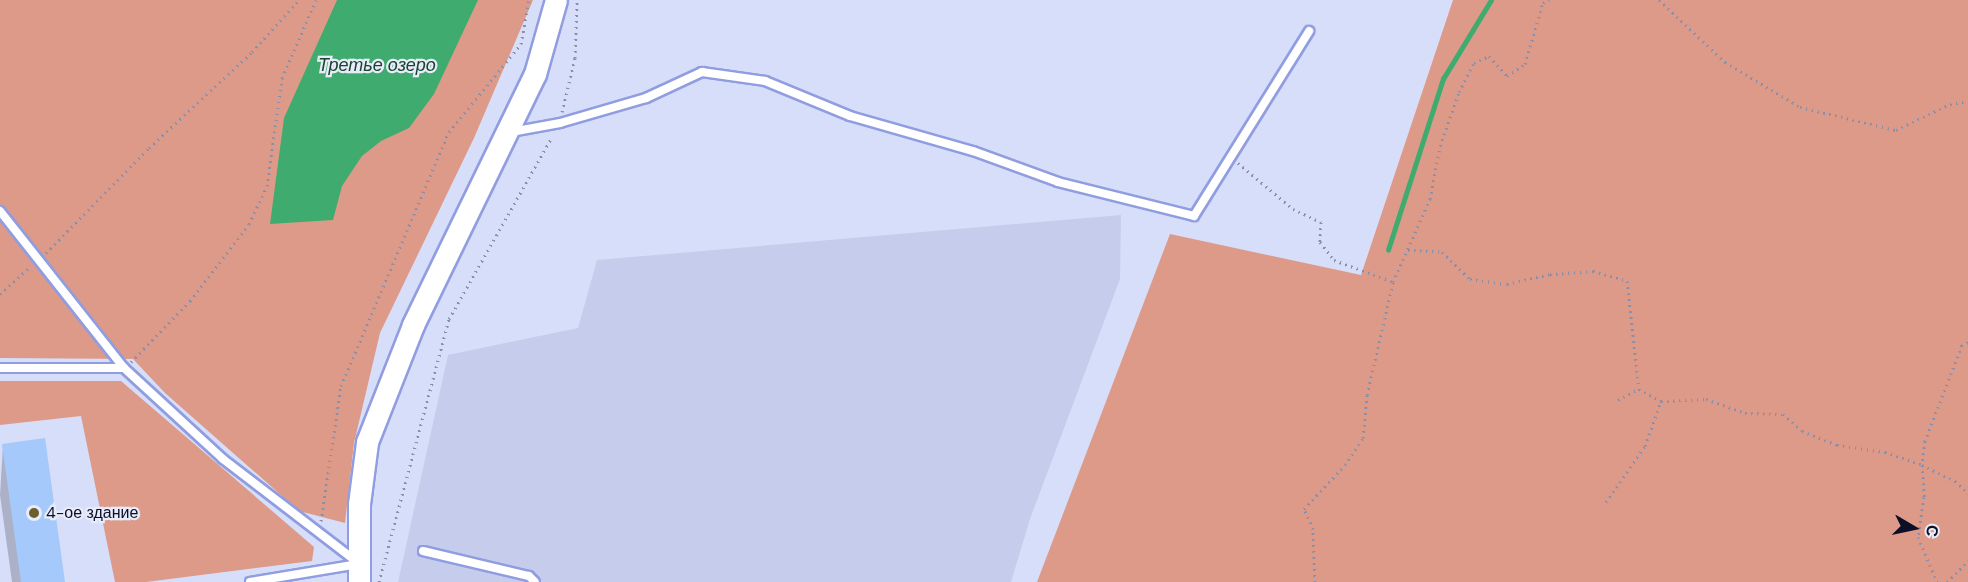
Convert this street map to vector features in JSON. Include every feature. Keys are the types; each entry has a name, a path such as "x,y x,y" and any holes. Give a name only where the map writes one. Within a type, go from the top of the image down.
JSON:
{"street":[{"path":"360,573 359,504 367,442 413,325 535,74 556,0"}],"lane":[{"path":"507,132 560,123 646,98 702,72 765,81 850,116 973,151 1058,182 1194,216 1309,31"},
{"path":"0,212 124,368 223,459 319,534 360,573"},
{"path":"0,368 124,368"},
{"path":"423,551 519,573 535,582"},
{"path":"250,582 360,573"}],"path":[{"path":"0,294 252,52 299,0"},
{"path":"124,368 190,301 249,224 267,186 282,78 316,0"},
{"path":"319,534 341,386 449,132 521,44 529,0"},
{"path":"379,582 449,319 560,123 575,58 577,0"},
{"path":"1315,582 1312,529 1304,509 1345,465 1363,438 1367,394 1393,282 1430,199 1440,146 1474,63 1489,56 1508,76 1525,63 1543,3 1549,0"},
{"path":"1659,0 1725,62 1800,107 1896,130 1950,104 1968,101"},
{"path":"1231,157 1293,209 1321,222 1320,242 1334,260 1393,282"},
{"path":"1408,250 1442,252 1470,279 1507,284 1550,274 1593,271 1627,281 1639,389"},
{"path":"1937,582 1918,537 1924,497 1922,465 1925,441 1962,345 1968,342"},
{"path":"1618,400 1639,389"},
{"path":"1639,389 1661,401 1706,399 1745,413 1783,414 1802,431 1837,445 1885,452 1922,465 1955,481 1968,493"},
{"path":"1606,502 1645,446 1661,401"},
{"path":"1947,582 1968,561"}],"shaded area":[{"path":"0,0 533,0 474,138 380,333 354,443 345,523 299,511 165,393 133,359 0,358"},
{"path":"1453,0 1968,0 1968,582 1037,582 1170,234 1361,275"},
{"path":"1121,215 1120,279 1030,519 1011,582 398,582 448,355 578,328 597,260"},
{"path":"0,381 121,381 314,547 312,561 146,582 115,582 81,416 0,425"}],"water":[{"name":"Третье озеро","path":"337,0 478,0 434,94 409,128 381,141 362,156 342,186 333,220 270,224 284,118"}],"building":[{"name":"4-ое здание","path":"45,438 65,582 21,582 2,444"}],"waterway":[{"path":"1388,250 1443,79 1491,0"}],"place":[{"name":"4-ое здание","path":"34,513"}]}
